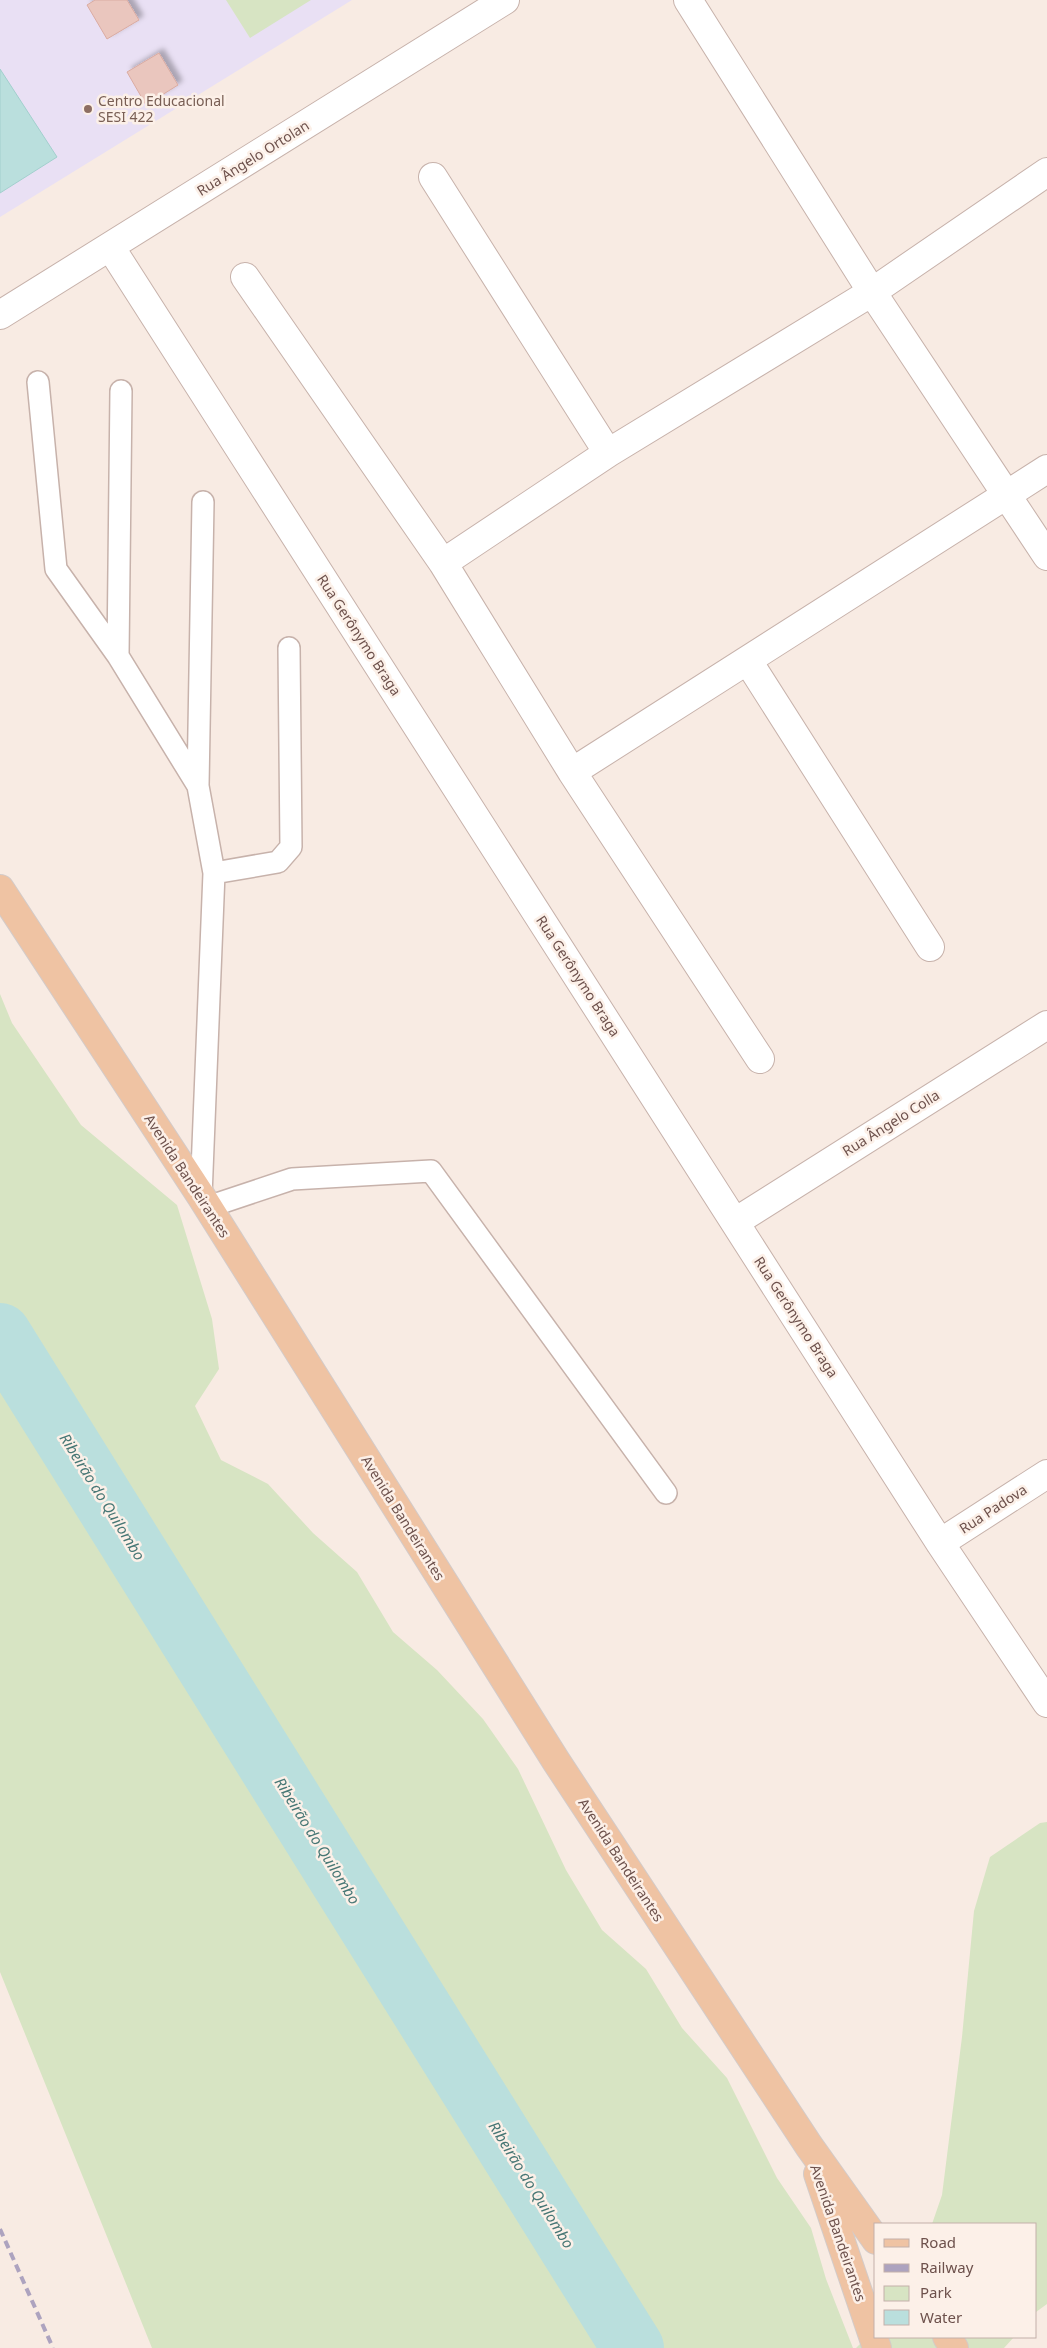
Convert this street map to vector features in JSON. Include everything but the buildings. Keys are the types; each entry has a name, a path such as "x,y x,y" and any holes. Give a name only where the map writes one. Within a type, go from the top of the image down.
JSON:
{"main road":[{"name":"Avenida Bandeirantes","path":"0,889 204,1201 556,1761 809,2146 874,2237"},
{"name":"Avenida Bandeirantes","path":"809,2146 877,2348"}],"street":[{"name":"Rua Ângelo Ortolan","path":"0,315 111,248 505,0"},
{"path":"688,0 872,292 1047,556"},
{"path":"443,563 608,453 872,292 1047,172"},
{"path":"433,177 608,453"},
{"name":"Rua Gerônymo Braga","path":"111,248 940,1543 1047,1703"},
{"path":"245,277 443,563 572,772 760,1059"},
{"path":"572,772 1047,469"},
{"path":"748,661 930,947"},
{"name":"Rua Ângelo Colla","path":"735,1222 1047,1025"},
{"name":"Rua Padova","path":"940,1543 1047,1474"}],"lane":[{"path":"38,382 56,569 118,656 198,786"},
{"path":"118,656 121,391"},
{"path":"203,502 198,786 214,872 204,1201 292,1179 431,1171 666,1493"},
{"path":"214,872 278,862 291,847 289,648"}],"shaded area":[{"name":"Centro Educacional SESI 422","path":"0,0 352,0 0,217"}],"green space":[{"path":"226,0 311,0 250,38"},
{"path":"0,994 12,1023 81,1125 177,1205 212,1319 219,1369 195,1406 221,1460 268,1484 313,1533 357,1572 393,1632 437,1670 483,1719 518,1769 566,1870 602,1930 646,1969 682,2028 727,2078 777,2178 811,2228 826,2279 853,2348 152,2348 0,1972"},
{"path":"1047,1822 1047,2304 1037,2311 1037,2223 932,2223 942,2195 962,2037 974,1911 990,1857 1040,1823"},
{"path":"874,2330 874,2338 1013,2338 1004,2348 856,2348"}],"water":[{"path":"0,69 57,157 0,193"}],"waterway":[{"name":"Ribeirão do Quilombo","path":"0,1334 633,2348"}],"railway":[{"path":"0,2229 53,2348"}],"place":[{"name":"Centro Educacional SESI 422","path":"88,109"}]}
